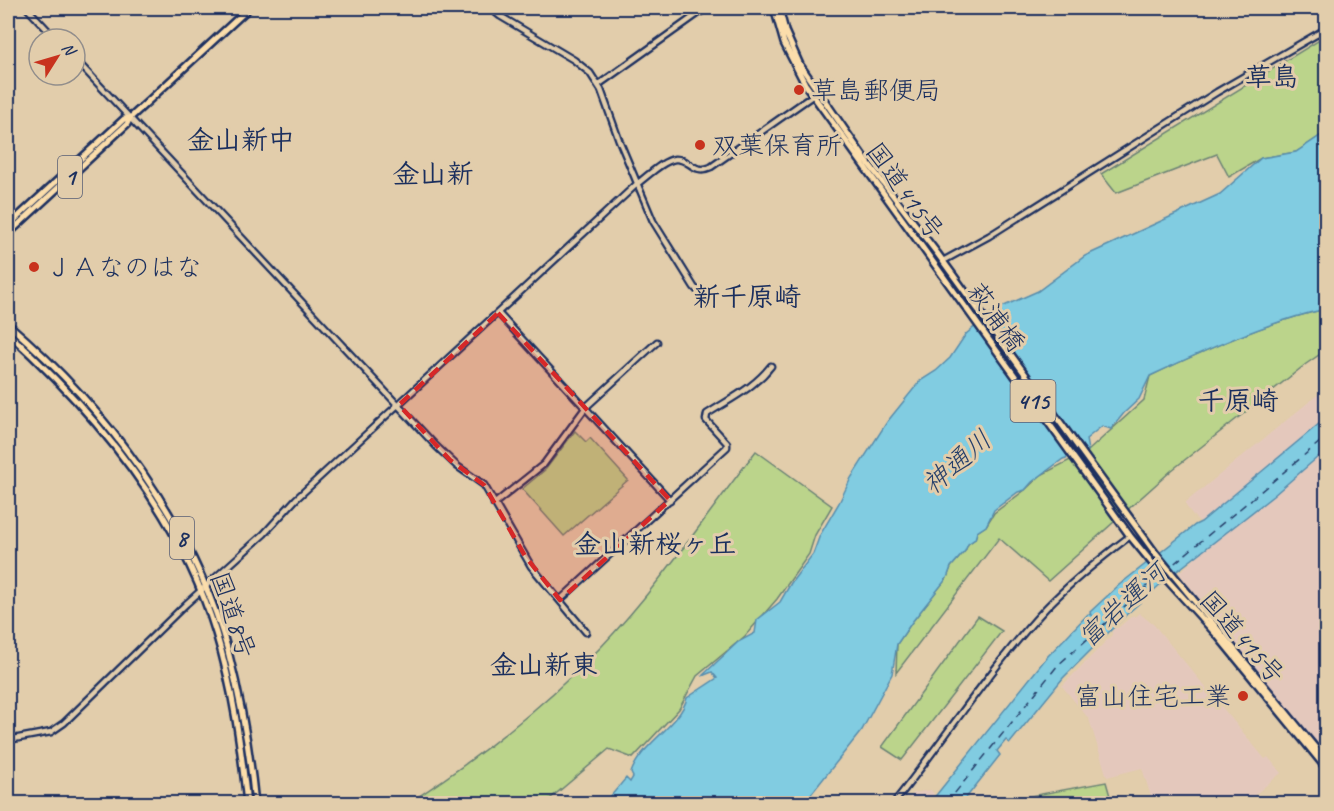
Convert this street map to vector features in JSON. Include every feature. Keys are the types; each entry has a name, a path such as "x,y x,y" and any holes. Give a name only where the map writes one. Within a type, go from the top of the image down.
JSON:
{"main road":[{"name":"1","path":"8,234 249,8"},
{"name":"国道415号","path":"774,8 792,60 939,271"},
{"name":"国道415号","path":"779,8 794,53 815,93"},
{"name":"1","path":"8,226 124,119 130,118"},
{"name":"国道415号","path":"888,195 947,266"},
{"name":"萩浦橋","path":"947,266 1134,525"},
{"name":"萩浦橋","path":"939,271 1129,533"},
{"name":"国道8号","path":"8,324 71,386 127,451 177,527 216,631 236,716 247,804"},
{"name":"国道8号","path":"8,333 74,397 123,456 151,496 202,589 219,624 233,672 242,714 255,804"},
{"name":"国道415号","path":"1134,525 1326,761"},
{"name":"国道415号","path":"1129,533 1149,560 1217,635 1326,768"}],"street":[{"path":"27,8 45,27"},
{"path":"490,8 585,68 598,85 653,221 694,287 709,303"},
{"path":"598,85 706,8"},
{"path":"943,261 989,236 1217,92 1326,29"},
{"path":"87,72 450,460 484,485 531,566 586,632"},
{"path":"8,740 56,730 202,589 264,534 296,499 638,183 672,159 682,160 698,169 705,170 711,167 815,93"},
{"path":"498,313 670,500"},
{"path":"495,504 543,464 586,407 657,342"},
{"path":"560,600 727,447 727,443 706,420 707,414 746,391 762,378 771,366"},
{"path":"893,804 967,706 1045,610 1129,533"}],"highlighted area":[{"path":"498,313 670,500 560,600 525,556 484,485 450,460 399,405"}],"shaded area":[{"path":"1326,388 1326,418 1201,522 1196,519 1186,506 1186,502"},
{"path":"1326,450 1326,753 1179,573 1207,547"},
{"path":"1139,613 1154,625 1265,759 1268,757 1281,773 1245,803 1153,803 1142,768 1107,777 1089,719 1062,686 1112,635 1116,627 1118,628 1133,615 1135,617"},
{"path":"931,790 934,794 926,803 904,803 914,793"}],"green space":[{"path":"1326,36 1326,132 1296,152 1261,158 1229,177 1217,154 1116,193 1101,174"},
{"path":"1326,309 1326,350 1172,470 1048,581 999,538 896,673 897,644 947,578 951,567 968,544 975,539 977,532 986,526 994,513 1041,475 1088,451 1144,400 1150,376 1259,329"},
{"path":"575,431 586,442 590,438 628,480 564,536 522,489 546,469"},
{"path":"756,451 832,506 815,535 809,554 777,599 745,636 697,676 679,709 633,758 609,749 545,803 407,804 459,769 533,711 601,647 662,576"},
{"path":"978,616 1002,631 902,760 882,747"},
{"path":"1106,782 1112,803 1004,803 1004,801"}],"water":[{"name":"神通川","path":"1326,132 1326,309 1259,329 1150,376 1139,399 1111,429 1102,426 1086,439 1088,451 1063,459 1025,490 1018,492 994,510 986,526 977,532 975,539 968,544 951,567 947,578 897,644 892,674 862,730 804,803 604,804 626,778 630,782 636,762 677,717 687,698 717,678 712,672 702,676 738,642 755,633 757,620 780,602 813,554 820,535 851,478 887,422 920,381 950,358 966,334 995,310 1038,291 1085,256 1220,194 1261,158 1296,152"},
{"name":"富岩運河","path":"1326,418 1326,450 1127,614 1063,678 1010,743 1006,740 997,751 1000,755 962,803 929,804 1047,657 1088,614 1091,615 1090,612 1119,585 1201,522"}],"waterway":[{"path":"90,700 187,606"},
{"path":"8,743 50,735 63,726"}],"ferry route":[{"path":"1164,572 1326,437"},
{"path":"946,804 1058,665 1160,575"}],"place":[{"name":"草島郵便局","path":"799,90"},
{"name":"双葉保育所","path":"700,145"},
{"name":"ＪＡなのはな","path":"34,267"},
{"name":"富山住宅工業","path":"1243,696"}],"district":[{"name":"草島","path":"1272,77"},
{"name":"金山新中","path":"241,140"},
{"name":"金山新","path":"433,174"},
{"name":"新千原崎","path":"747,297"},
{"name":"千原崎","path":"1238,401"},
{"name":"金山新桜ヶ丘","path":"655,544"},
{"name":"金山新東","path":"544,665"}]}
